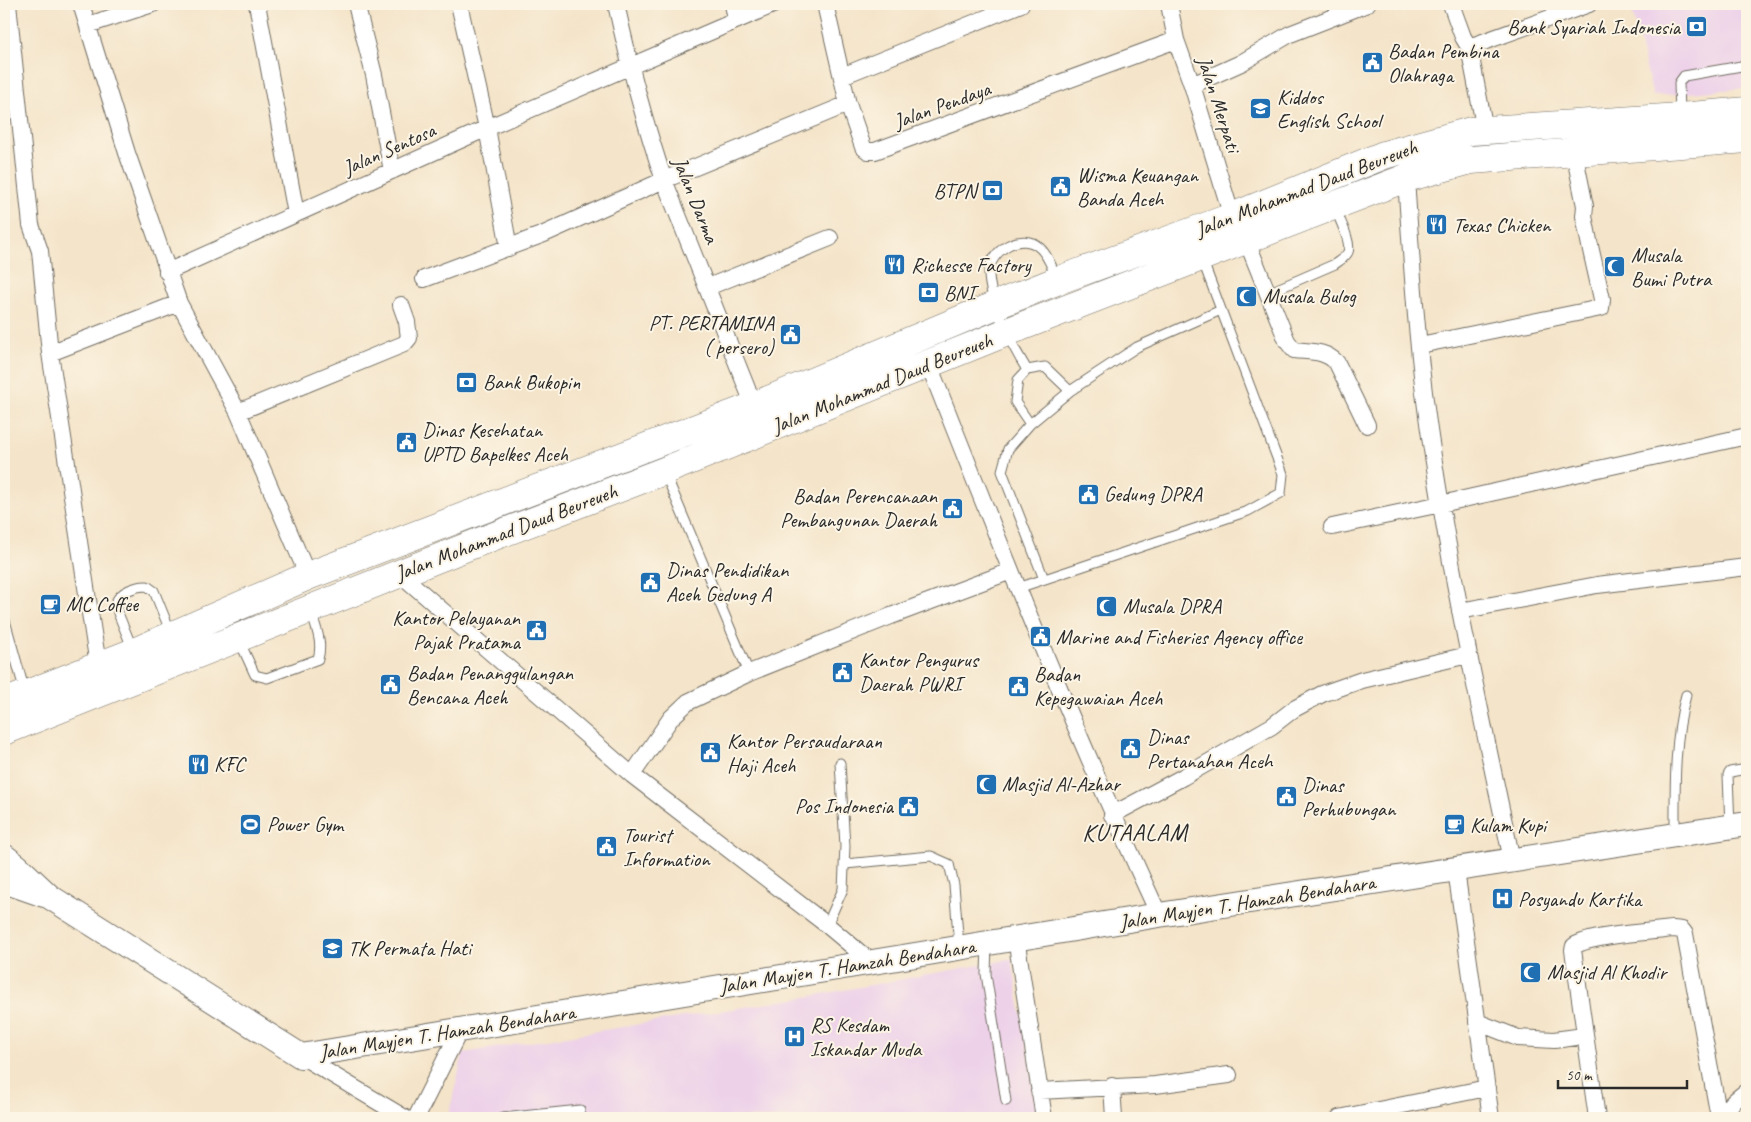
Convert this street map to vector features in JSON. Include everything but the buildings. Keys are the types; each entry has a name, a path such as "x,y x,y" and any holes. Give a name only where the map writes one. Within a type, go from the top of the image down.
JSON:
{"highway":[{"name":"Jalan Mohammad Daud Beureueh","path":"4,731 399,573 664,471 1007,332 1201,256 1239,228 1384,155 1471,131 1747,111"},
{"name":"Jalan Mohammad Daud Beureueh","path":"15,699 134,652 308,576 754,406 1059,280 1239,228 1334,206 1406,178 1471,160 1747,139"}],"street":[{"path":"8,4 8,37 31,225 40,251 50,353 98,665"},
{"path":"81,4 127,154 167,272 179,302 238,412 308,576"},
{"path":"88,25 153,4"},
{"path":"257,4 296,214"},
{"path":"356,4 374,75 392,171"},
{"path":"459,4 487,128 509,248"},
{"name":"Jalan Darma","path":"616,4 630,67 664,180 754,406"},
{"path":"733,4 736,20"},
{"name":"Jalan Sentosa","path":"167,272 487,128 775,4"},
{"name":"Jalan Pendaya","path":"824,4 848,104 863,147 868,151 875,152 1176,40"},
{"path":"842,76 1021,4"},
{"name":"Jalan Merpati","path":"1169,4 1176,40 1239,228 1287,341 1294,350 1322,353 1330,356 1337,363 1367,425"},
{"path":"1192,85 1241,64 1290,34 1367,4"},
{"path":"1451,4 1463,37 1469,47 1485,130"},
{"path":"1469,47 1589,4"},
{"path":"424,279 509,248 664,180 848,104"},
{"path":"1420,345 1601,308 1602,299 1584,216 1585,206 1574,152"},
{"path":"1406,178 1420,345 1432,454 1468,655 1512,860"},
{"path":"708,287 830,238"},
{"path":"50,353 179,302"},
{"path":"238,412 404,344 409,338 407,322 401,305"},
{"path":"929,365 1011,571 1112,815 1159,915"},
{"path":"1332,527 1747,436"},
{"path":"1460,611 1597,585 1747,567"},
{"path":"632,776 671,718 679,708 688,702 749,673 891,616 1011,571"},
{"path":"399,573 632,776 827,925 871,962"},
{"path":"1112,815 1272,726 1294,709 1322,694 1362,680 1468,655"},
{"name":"Jalan Mayjen T. Hamzah Bendahara","path":"4,856 50,897 301,1056 1159,915 1456,870 1676,834 1738,826"},
{"path":"1456,870 1491,1118"},
{"path":"4,881 50,897"},
{"path":"1596,1118 1574,946 1598,938 1673,929 1682,930 1685,934 1720,1117"},
{"path":"1016,938 1044,1118"},
{"path":"1478,1022 1518,1038 1554,1040 1584,1036"},
{"path":"416,1118 460,1030"},
{"path":"301,1056 405,1118"},
{"path":"1039,1092 1112,1086 1155,1085 1230,1075"},
{"path":"1112,1086 1114,1118"},
{"path":"1339,1118 1487,1088"},
{"path":"1720,1117 1747,1091"}],"lane":[{"path":"1680,117 1679,83 1684,76 1747,64"},
{"path":"1268,293 1335,264 1348,252 1349,244 1334,206"},
{"path":"996,305 989,282 990,264 1001,249 1014,243 1026,242 1039,247 1059,280"},
{"path":"1018,588 1248,511 1281,493 1283,474 1201,256"},
{"name":"Jalan Mohammad Daud Beureueh","path":"996,305 1007,332"},
{"path":"1044,579 1002,471 1008,449 1030,424 1070,390 1137,347 1221,310"},
{"path":"1007,332 1027,370"},
{"path":"1030,424 1015,402 1018,380 1027,370 1044,367 1070,390"},
{"path":"664,471 749,673"},
{"path":"134,652 118,613 116,602 119,596 137,586 147,586 154,591 172,634"},
{"path":"238,637 256,675 261,678 267,678 318,659 320,638 310,609"},
{"path":"4,617 15,699"},
{"path":"1676,834 1677,737 1686,695"},
{"path":"827,925 843,889 845,864 840,763"},
{"path":"1738,826 1728,775 1734,771 1747,769"},
{"path":"845,864 931,856 949,864 954,885 959,948"},
{"path":"987,943 986,974 1006,1101"},
{"path":"502,1118 580,1110"}],"shaded area":[{"path":"1630,4 1747,4 1747,88 1653,96"},
{"name":"RS Kesdam Iskandar Muda","path":"1012,959 1039,1118 448,1118 463,1053 800,998"}],"place":[{"name":"Bank Syariah Indonesia","path":"1696,27"},
{"name":"Badan Pembina Olahraga","path":"1372,63"},
{"name":"Kiddos English School","path":"1261,109"},
{"name":"Wisma Keuangan Banda Aceh","path":"1061,187"},
{"name":"BTPN","path":"992,191"},
{"name":"Texas Chicken","path":"1437,225"},
{"name":"Richesse Factory","path":"895,265"},
{"name":"Musala Bumi Putra","path":"1615,267"},
{"name":"BNI","path":"928,293"},
{"name":"Musala Bulog","path":"1247,296"},
{"name":"PT. PERTAMINA ( persero)","path":"790,335"},
{"name":"Bank Bukopin","path":"467,382"},
{"name":"Dinas Kesehatan UPTD Bapelkes Aceh","path":"406,442"},
{"name":"Gedung DPRA","path":"1088,494"},
{"name":"Badan Perencanaan Pembangunan Daerah","path":"953,508"},
{"name":"Dinas Pendidikan Aceh Gedung A","path":"650,582"},
{"name":"MC Coffee","path":"50,604"},
{"name":"Musala DPRA","path":"1107,606"},
{"name":"Kantor Pelayanan Pajak Pratama","path":"536,630"},
{"name":"Marine and Fisheries Agency office","path":"1040,637"},
{"name":"Kantor Pengurus Daerah PWRI","path":"843,672"},
{"name":"Badan Penanggulangan Bencana Aceh","path":"391,685"},
{"name":"Badan Kepegawaian Aceh","path":"1018,686"},
{"name":"Dinas Pertanahan Aceh","path":"1131,749"},
{"name":"Kantor Persaudaraan Haji Aceh","path":"711,753"},
{"name":"KFC","path":"198,764"},
{"name":"Masjid Al-Azhar","path":"986,784"},
{"name":"Dinas Perhubungan","path":"1286,797"},
{"name":"Pos Indonesia","path":"909,806"},
{"name":"Power Gym","path":"251,824"},
{"name":"Kulam Kupi","path":"1454,825"},
{"name":"Tourist Information","path":"607,847"},
{"name":"Posyandu Kartika","path":"1502,899"},
{"name":"TK Permata Hati","path":"332,948"},
{"name":"Masjid Al Khodir","path":"1531,972"},
{"name":"RS Kesdam Iskandar Muda","path":"794,1037"}],"district":[{"name":"KUTAALAM","path":"1135,832"}]}
